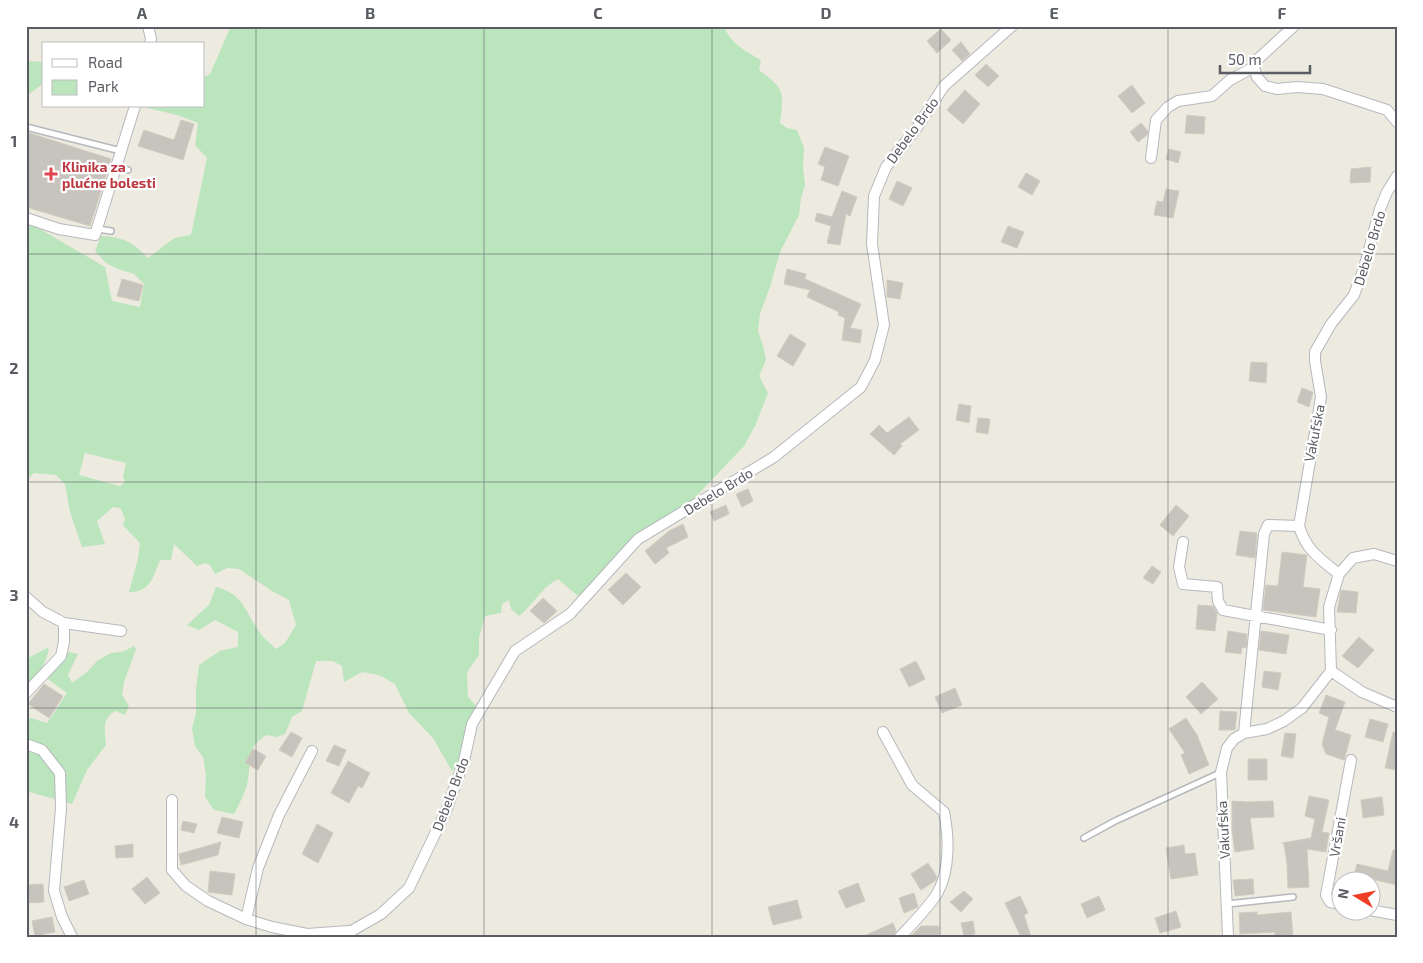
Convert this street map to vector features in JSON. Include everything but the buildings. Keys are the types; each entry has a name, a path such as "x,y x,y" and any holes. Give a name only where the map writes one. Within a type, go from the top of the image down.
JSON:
{"street":[{"path":"148,26 150,42"},
{"name":"Debelo Brdo","path":"341,937 381,914 409,888 446,810 464,761 472,724 515,651 570,614 638,539 774,457 861,387 876,360 884,325 872,244 874,196 886,167 918,126 944,86 1012,26"},
{"path":"1151,158 1156,120 1168,107 1178,101 1212,96 1230,80 1254,67 1258,59 1294,26"},
{"path":"1254,67 1256,77 1265,86 1277,89 1297,87 1323,89 1387,110 1397,122"},
{"path":"26,218 59,229 96,235 134,108"},
{"name":"Debelo Brdo","path":"1319,342 1354,295 1364,268 1380,209 1387,192 1397,176"},
{"name":"Vakufska","path":"1299,526 1321,396 1314,352 1319,342"},
{"path":"1339,574 1314,554 1303,540 1299,526 1268,525 1264,534 1244,733 1267,729 1284,721 1302,708 1331,670 1329,607 1339,574 1353,558 1374,554 1397,561"},
{"path":"1183,542 1179,567 1183,584 1216,586 1218,600 1223,610 1331,630"},
{"path":"26,597 43,612 64,623 121,631"},
{"path":"26,693 61,656 64,642 64,623"},
{"path":"1331,670 1362,692 1397,707"},
{"path":"883,732 912,785 944,812 946,824 947,863 938,892 900,937"},
{"name":"Vakufska","path":"1228,937 1221,772 1227,748 1234,739 1244,733"},
{"path":"26,744 42,750 60,773 61,808 54,891 62,917 72,937"},
{"path":"246,919 258,868 279,815 312,751"},
{"name":"Vršani","path":"1331,870 1351,760"},
{"name":"Debelo Brdo","path":"172,800 172,870 186,886 208,901 246,919 272,927 307,934 351,931"},
{"name":"Vršani","path":"1330,873 1326,895 1330,902"},
{"path":"1380,912 1397,915"}],"lane":[{"path":"26,127 122,151"},
{"path":"117,166 128,170"},
{"path":"97,229 111,231"},
{"path":"1084,838 1115,821 1221,772"},
{"path":"1226,904 1293,897"}],"green space":[{"path":"231,26 724,26 734,42 761,60 759,70 774,82 781,92 780,123 787,128 797,130 804,148 803,167 805,185 799,215 780,252 760,314 758,331 766,360 759,376 768,393 755,426 744,446 686,507 633,549 580,598 558,579 552,582 519,616 511,609 509,600 502,604 501,613 485,616 479,638 479,655 467,672 468,697 480,710 464,761 452,771 433,738 409,713 395,684 379,675 362,672 344,682 342,666 333,661 316,661 302,711 292,717 285,734 276,737 266,735 254,746 251,752 246,788 234,814 214,810 205,797 206,775 203,757 195,746 192,729 196,713 199,665 220,651 238,647 238,632 215,620 199,630 187,625 209,605 216,587 233,594 243,604 261,634 276,649 285,643 296,625 289,600 239,569 227,568 215,574 210,565 205,563 197,566 174,544 171,560 160,560 150,583 142,590 129,592 138,559 140,543 123,525 125,518 120,508 113,507 97,521 105,544 82,547 70,512 65,484 56,475 34,473 26,481 26,221 105,267 112,301 140,307 144,284 134,274 106,263 95,251 101,236 109,237 127,241 148,258 174,238 191,235 207,158 195,145 198,123 177,115 147,108 205,108 205,76 210,74","holes":["85,453 126,463 123,476 125,482 120,486 79,475"]},
{"path":"26,61 42,62 42,84 26,96"},
{"path":"134,646 136,649 124,682 122,695 129,706 125,715 115,711 108,718 105,726 106,745 87,770 72,804 30,792 26,800 26,720 31,718 47,723 67,693 45,677 68,652 78,654 68,675 72,683 87,672 97,661 111,653 122,652"},
{"path":"49,647 41,670 26,690 26,659"}],"place":[{"name":"Klinika za plućne bolesti","path":"51,174"}]}
